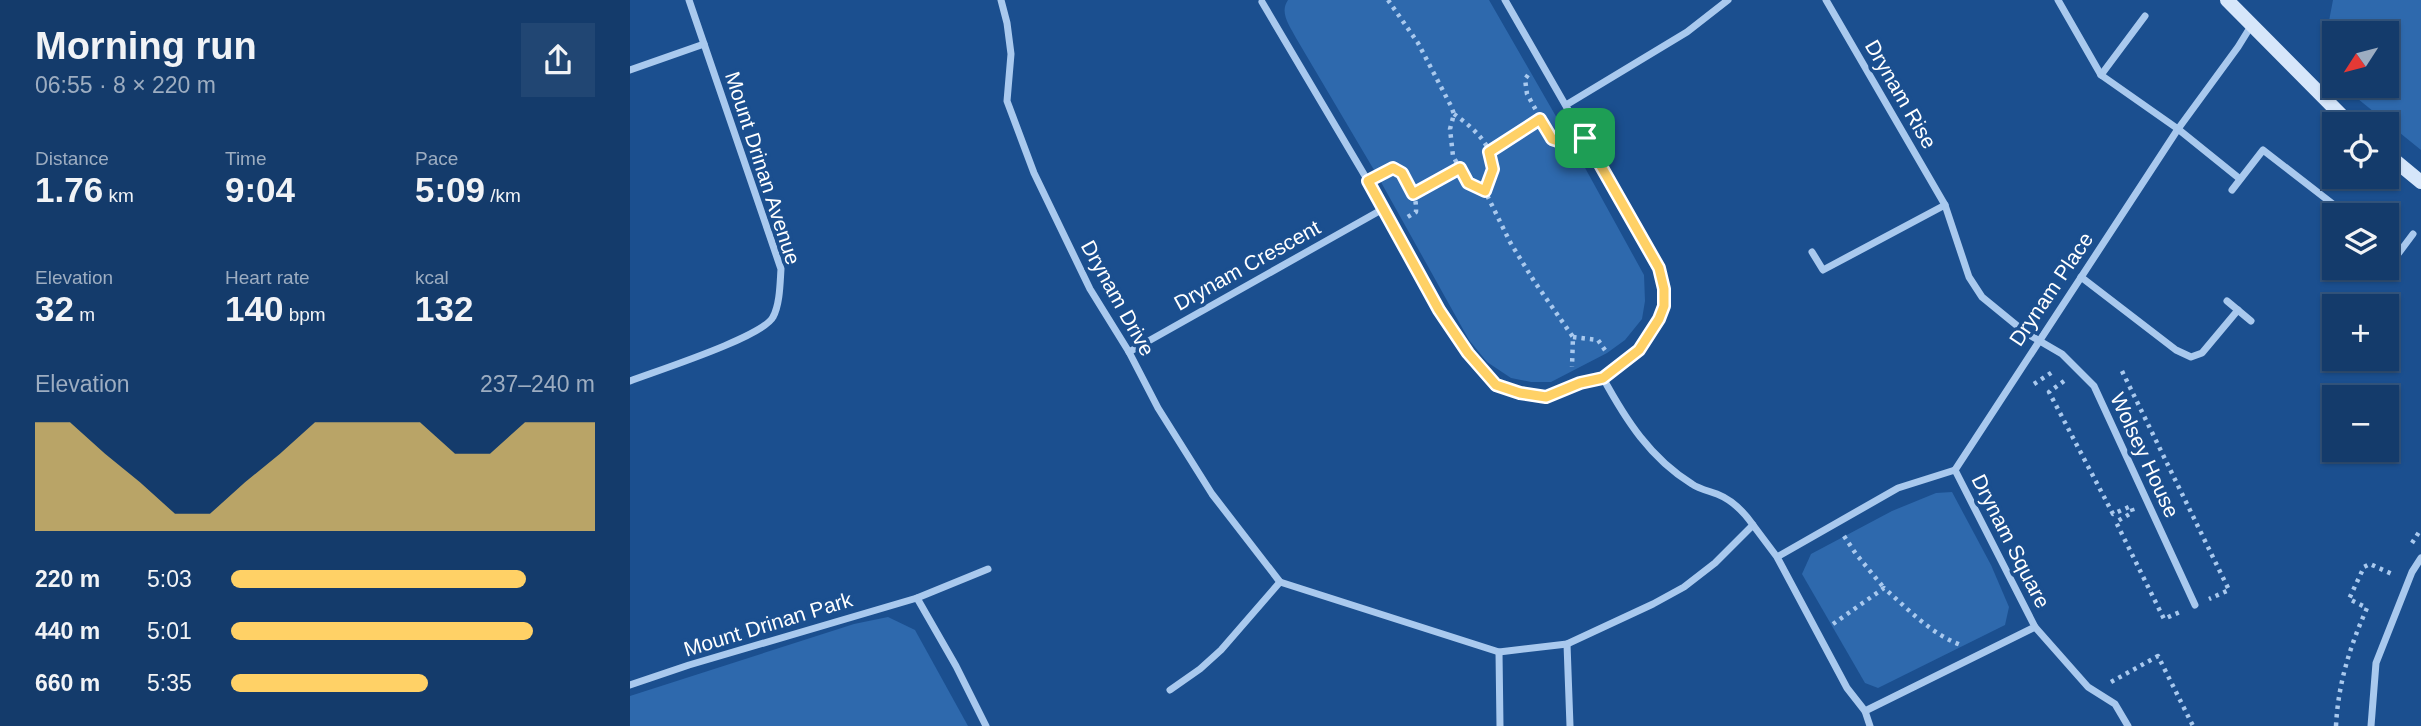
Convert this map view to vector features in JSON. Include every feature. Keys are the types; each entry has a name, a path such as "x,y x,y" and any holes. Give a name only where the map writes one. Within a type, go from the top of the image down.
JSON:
{"street":[{"name":"Mount Drinan Avenue","path":"630,381 754,334 773,318 778,298 781,269 689,0"},
{"name":"Drynam Drive","path":"1001,0 1011,54 1007,101 1034,173 1090,289 1129,352 1158,408 1212,494 1280,582"},
{"path":"1261,1 1368,181 1439,310 1468,353 1496,385 1520,393 1546,397 1580,383 1603,378 1639,350 1659,319 1664,306 1664,289 1659,268 1505,0"},
{"path":"1566,105 1687,32 1728,0"},
{"name":"Drynam Rise","path":"1826,0 1945,205 1969,277 1982,297 2038,340"},
{"path":"2058,0 2101,75 2178,129 2241,179"},
{"path":"2227,0 2338,112"},
{"path":"2101,75 2145,16"},
{"name":"Drynam Place","path":"1955,470 2178,129 2251,26"},
{"path":"630,70 704,44"},
{"path":"2232,190 2263,150 2331,203"},
{"path":"2399,164 2421,182"},
{"path":"1812,252 1823,270 1945,205"},
{"name":"Drynam Crescent","path":"1129,352 1383,209"},
{"path":"2399,253 2413,234"},
{"path":"2081,277 2176,350 2191,357 2202,354 2238,310"},
{"path":"2227,301 2251,321"},
{"name":"Wolsey House","path":"2038,340 2062,354 2094,386 2195,605"},
{"path":"1603,378 1625,418 1650,450 1693,485 1721,495 1731,502 1753,525 1777,557 1847,688 1865,711 1870,726"},
{"name":"Drynam Square","path":"1777,557 1898,488 1955,470 2035,627 2088,687 2115,704 2128,726"},
{"path":"1170,690 1221,650 1280,582 1499,652 1567,644 1614,624 1684,587 1715,563 1753,525"},
{"path":"2371,726 2376,663 2412,572 2421,558"},
{"name":"Mount Drinan Park","path":"630,685 916,598 988,569"},
{"path":"916,598 956,666 986,726"},
{"name":"Drynam Square","path":"1865,711 2035,627"},
{"path":"1567,644 1570,726"},
{"path":"1499,652 1500,726"}],"path":[{"path":"1388,0 1418,43 1454,114 1473,127 1489,152 1493,169 1485,191"},
{"path":"1542,64 1525,79 1527,94 1540,119 1552,139 1573,146 1585,138"},
{"path":"1454,114 1450,128 1453,156 1468,183 1485,191 1516,252 1573,337 1572,371 1580,383"},
{"path":"1489,152 1540,119"},
{"path":"1368,181 1393,168 1402,173 1417,202 1416,212 1393,225"},
{"path":"1413,194 1460,168"},
{"path":"1573,337 1598,340 1617,367"},
{"path":"2028,388 2054,371 2064,383 2049,392 2113,514 2131,506 2133,512 2116,522 2164,619 2229,590 2122,372"},
{"path":"1836,523 1856,554 1884,588 1938,634 1962,645 1969,661"},
{"path":"2405,554 2421,529"},
{"path":"2336,726 2337,699 2348,654 2367,608 2348,599 2364,567 2370,564 2391,575 2398,564"},
{"path":"1817,634 1884,588"},
{"path":"2106,685 2158,656 2193,726"}],"shaded area":[{"path":"1288,0 1489,0 1644,275 1645,301 1642,319 1625,340 1607,353 1551,382 1511,378 1487,362 1469,340 1377,175 1291,29 1285,15"},
{"path":"2333,0 2421,0 2421,150 2399,132 2399,112 2374,112 2357,98 2399,98 2399,21 2329,21"},
{"path":"1952,492 1991,565 2009,607 2005,625 1878,688 1865,683 1802,574 1811,554 1892,511 1936,493"},
{"path":"888,617 915,630 968,726 630,726 630,696 854,624"}],"route":[{"path":"1540,119 1552,139 1573,146 1585,138 1659,268 1664,289 1664,306 1639,350 1603,378 1580,383 1546,397 1520,393 1496,385 1468,353 1439,310 1368,181 1393,168 1402,173 1413,194 1460,168 1468,183 1485,191 1493,169 1489,152 1540,119"}]}
